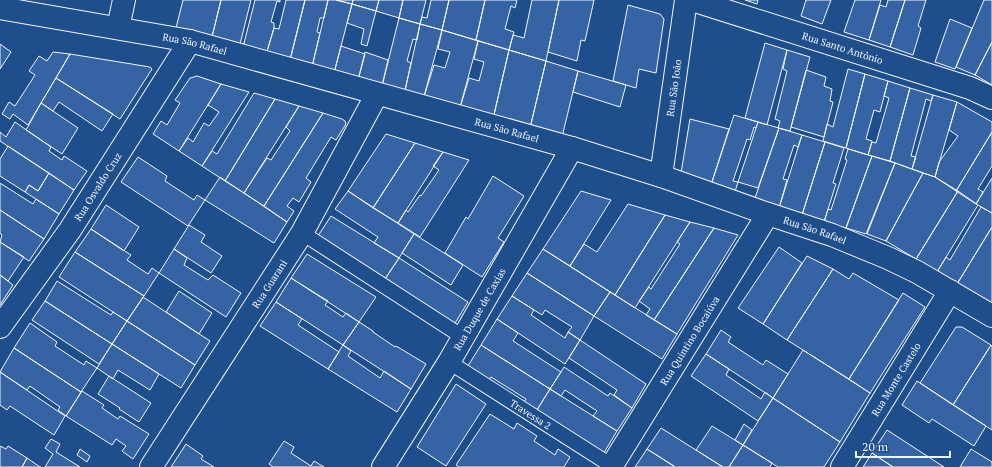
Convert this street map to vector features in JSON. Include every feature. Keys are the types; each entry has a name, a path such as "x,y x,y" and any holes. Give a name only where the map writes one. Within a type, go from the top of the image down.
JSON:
{"street":[{"path":"118,28 124,0"},
{"name":"Rua São João","path":"661,176 686,0"},
{"name":"Rua Santo Antônio","path":"692,0 970,88 992,98"},
{"name":"Rua São Rafael","path":"0,8 190,41 572,148 661,176 832,235 888,258 917,272 992,316"},
{"name":"Rua Osvaldo Cruz","path":"0,328 70,230 190,41"},
{"name":"Rua Guarani","path":"151,467 302,232 377,94"},
{"name":"Rua Duque de Caxias","path":"383,467 449,362 572,148"},
{"name":"Rua Quintino Bocaiúva","path":"612,467 768,214"},
{"name":"Rua Monte Castelo","path":"842,467 950,291"}],"lane":[{"path":"302,232 463,338"},
{"name":"Travessa 2","path":"449,362 612,467"}],"building":[{"path":"183,0 221,0 211,41 176,28"},
{"path":"221,0 251,0 240,44 244,43 242,51 211,41"},
{"path":"255,0 280,0 280,2 277,1 271,22 274,23 274,28 265,58 242,51"},
{"path":"286,0 305,0 289,64 265,58 274,28 279,29"},
{"path":"305,0 328,0 324,18 320,18 317,32 320,33 311,71 289,64"},
{"path":"328,0 336,0 352,4 333,77 311,71"},
{"path":"336,0 353,0 352,4"},
{"path":"353,0 379,0 376,11 352,4"},
{"path":"379,0 403,0 399,18 376,11"},
{"path":"403,0 426,0 420,24 399,18"},
{"path":"431,0 449,0 442,30 420,24 422,17 427,18"},
{"path":"449,0 485,0 476,40 442,30"},
{"path":"485,0 517,0 515,8 511,6 505,29 514,32 509,50 476,40"},
{"path":"532,0 559,0 546,61 509,50 513,35 524,38"},
{"path":"559,0 594,0 585,41 581,40 577,61 548,52"},
{"path":"745,0 758,0 757,4"},
{"path":"806,0 831,0 822,24 801,16"},
{"path":"855,0 881,0 869,40 844,32"},
{"path":"888,0 905,0 890,47 869,40 880,5 886,7"},
{"path":"905,0 926,0 918,26 921,28 913,55 890,47"},
{"path":"984,0 992,0 992,42 975,75 956,67"},
{"path":"352,4 376,11 367,46 361,44 364,29 347,23"},
{"path":"628,5 660,14 664,19 656,73 639,69 636,88 613,81"},
{"path":"399,18 420,24 417,40 413,39 407,61 411,63 404,95 381,90"},
{"path":"950,19 972,28 955,69 935,62"},
{"path":"420,24 442,30 423,100 404,95"},
{"path":"442,30 478,41 459,111 423,100 434,65 445,68 450,52 438,49"},
{"path":"478,41 509,50 493,119 459,111 469,78 479,81 484,62 474,59"},
{"path":"992,42 992,85 975,75"},
{"path":"765,43 787,50 767,125 745,118"},
{"path":"0,44 11,52 0,69"},
{"path":"341,46 365,54 357,84 333,77"},
{"path":"509,50 546,61 530,128 493,119"},
{"path":"787,50 810,57 790,131 778,128 780,121 775,119 787,71 783,69"},
{"path":"53,52 70,54 28,125 13,114 10,119 2,114 9,102 15,106 35,75 29,71 39,56 47,61"},
{"path":"365,52 388,60 381,90 357,84"},
{"path":"70,54 150,67 152,69 120,119 56,78"},
{"path":"546,61 578,71 562,137 530,128"},
{"path":"848,69 865,74 846,148 823,141 827,124 833,127"},
{"path":"806,70 826,77 824,86 832,89 830,101 833,102 824,137 791,127"},
{"path":"578,71 626,85 620,107 573,92"},
{"path":"865,74 888,81 880,112 874,110 866,139 872,141 868,155 846,148"},
{"path":"197,76 221,84 179,151 153,134 161,121 167,125 180,103 175,100 190,78"},
{"path":"56,78 113,114 102,131 59,102 53,111 41,103"},
{"path":"888,81 910,88 890,161 868,155 872,142 876,143 889,98 884,96"},
{"path":"221,84 249,92 202,166 179,151 188,138 193,142 204,123 209,126 219,112 208,105"},
{"path":"910,88 933,95 931,101 926,99 911,156 916,157 912,169 890,161"},
{"path":"254,93 275,99 225,181 202,166 212,151 217,154"},
{"path":"933,95 957,102 935,177 912,169"},
{"path":"275,99 299,106 244,193 225,181"},
{"path":"957,102 992,122 992,132 956,191 935,177 939,162 958,136 949,130"},
{"path":"41,103 78,128 62,154 26,130"},
{"path":"299,106 323,113 264,206 244,193 267,158 271,160 290,131 286,127"},
{"path":"323,113 342,119 346,124 336,140 331,137 306,178 311,182 299,202 293,198 287,206 294,211 287,222 264,206"},
{"path":"734,115 758,122 756,128 754,127 750,140 747,139 733,181 738,182 734,195 710,188"},
{"path":"690,119 729,129 710,188 680,179"},
{"path":"15,122 51,147 49,151 62,160 64,156 87,171 74,190 0,141 0,132 6,137"},
{"path":"758,122 779,128 758,188 738,182"},
{"path":"779,128 802,135 798,147 794,145 783,179 787,180 779,208 754,201"},
{"path":"992,132 992,166 978,189 983,192 976,204 956,191"},
{"path":"386,134 415,143 373,208 348,191"},
{"path":"802,135 825,142 802,215 779,208"},
{"path":"825,142 844,148 833,183 836,184 824,222 802,215"},
{"path":"415,143 443,152 398,223 373,208"},
{"path":"8,146 49,173 38,191 29,185 25,192 0,176 0,159"},
{"path":"848,149 872,156 846,228 824,222 828,209 831,210 847,160 845,159"},
{"path":"443,152 469,160 420,237 398,223 406,210 408,212 420,195 421,196 439,170 433,166"},
{"path":"872,156 895,163 866,234 846,228"},
{"path":"138,157 167,176 165,181 194,200 197,195 205,200 188,226 121,182"},
{"path":"895,163 923,173 886,241 867,234"},
{"path":"49,173 74,190 59,214 25,192 29,185 38,191"},
{"path":"923,173 935,177 958,191 916,259 886,241"},
{"path":"493,176 524,196 498,238 504,242 482,277 445,253 466,217 468,219"},
{"path":"220,177 287,222 274,243 205,200"},
{"path":"992,178 992,213 976,204"},
{"path":"0,183 33,204 36,199 59,214 44,239 0,210"},
{"path":"348,191 414,234 399,258 374,243 378,237 335,209"},
{"path":"581,191 611,200 570,266 543,249"},
{"path":"958,191 978,205 937,272 916,259"},
{"path":"628,204 665,215 615,295 570,266 584,244 597,252"},
{"path":"106,205 139,227 124,251 91,229"},
{"path":"981,207 992,213 992,227 957,284 937,272 946,257 950,260"},
{"path":"0,210 44,239 29,261 0,242 2,235 0,233"},
{"path":"665,215 690,222 635,308 615,295"},
{"path":"331,216 399,258 383,282 316,239"},
{"path":"690,222 714,228 654,320 646,315 650,309 639,301 649,287 651,289 680,244 677,242"},
{"path":"189,225 205,235 201,242 222,256 211,273 174,249"},
{"path":"992,227 992,305 957,284"},
{"path":"714,228 738,235 677,334 654,320"},
{"path":"91,229 131,255 127,260 148,274 152,268 159,273 144,296 75,252"},
{"path":"414,234 463,265 451,285 402,253"},
{"path":"0,242 24,257 8,281 0,275"},
{"path":"779,247 802,263 763,324 738,308"},
{"path":"174,249 187,258 184,265 208,280 213,275 241,293 226,317 159,273"},
{"path":"543,249 610,292 594,316 527,273"},
{"path":"75,252 144,296 127,321 59,277"},
{"path":"307,254 376,297 359,322 291,278"},
{"path":"807,256 833,269 787,340 763,324"},
{"path":"399,258 468,302 452,328 383,282"},
{"path":"833,269 849,279 853,273 899,300 849,379 787,340"},
{"path":"527,273 594,316 580,340 568,332 572,327 545,310 542,315 512,296"},
{"path":"0,275 13,285 0,305"},
{"path":"291,278 328,301 325,305 343,317 346,313 359,322 343,345 276,302"},
{"path":"57,281 111,315 113,312 127,321 112,344 45,301"},
{"path":"179,291 212,313 199,334 166,312"},
{"path":"610,292 677,334 662,359 594,316"},
{"path":"903,293 925,307 870,393 849,379"},
{"path":"512,296 534,310 531,315 565,338 568,332 580,340 565,364 497,319"},
{"path":"143,297 210,341 195,365 127,321"},
{"path":"45,301 112,344 99,364 32,320"},
{"path":"276,302 302,319 298,325 339,352 328,369 260,326"},
{"path":"497,319 518,333 513,341 561,372 550,389 481,345"},
{"path":"127,321 195,365 181,388 112,344"},
{"path":"359,322 395,347 396,346 426,364 411,389 343,345"},
{"path":"30,323 57,342 55,346 84,365 86,361 97,368 81,392 14,348"},
{"path":"956,327 962,327 991,345 953,405 920,383"},
{"path":"721,330 731,337 728,342 763,365 766,360 788,374 773,398 706,354"},
{"path":"580,340 646,384 632,408 614,395 617,390 569,358"},
{"path":"112,344 159,374 150,390 118,370 113,379 97,368"},
{"path":"343,345 351,351 348,356 380,378 384,371 411,389 397,412 328,369"},
{"path":"481,345 550,389 535,413 522,405 526,399 491,377 487,383 466,369"},
{"path":"991,345 992,346 992,430 953,405"},
{"path":"14,348 81,392 66,416 58,410 60,407 30,386 27,390 0,372"},
{"path":"803,350 870,393 840,442 773,398"},
{"path":"706,354 729,369 726,375 761,399 765,392 773,398 758,421 691,376"},
{"path":"564,367 608,396 610,393 632,408 617,431 593,416 597,411 565,390 561,396 550,389"},
{"path":"0,372 65,416 54,435 10,406 7,410 0,405"},
{"path":"109,376 151,403 139,422 98,394"},
{"path":"917,381 986,426 974,446 932,419 929,423 902,405"},
{"path":"456,384 486,404 446,466 417,447"},
{"path":"550,389 617,431 602,456 535,413"},
{"path":"82,391 104,405 102,408 118,419 120,416 149,434 133,459 122,451 126,446 116,439 112,445 66,416"},
{"path":"773,398 840,442 824,467 778,467 743,445"},
{"path":"490,414 514,429 517,423 537,436 534,441 555,455 558,449 570,457 564,467 459,467 456,465"},
{"path":"744,424 752,430 743,445 735,440"},
{"path":"712,426 743,445 729,467 723,467 696,450"},
{"path":"661,428 723,467 675,467 647,449"},
{"path":"887,430 944,467 893,467 872,453"},
{"path":"51,439 60,444 56,452 80,467 45,467 53,454 45,448"},
{"path":"284,441 294,447 291,453 311,466 314,461 324,467 273,467 269,464"},
{"path":"186,444 203,456 201,459 214,467 171,467"},
{"path":"743,445 772,463 770,467 729,467"},
{"path":"0,446 6,449 8,446 27,458 22,467 0,467"},
{"path":"80,449 90,456 87,462 77,455"},
{"path":"647,449 674,466 674,467 635,467"},
{"path":"971,449 992,462 992,467 960,467"},
{"path":"872,453 893,467 863,467"},
{"path":"27,458 40,467 22,467"}]}
